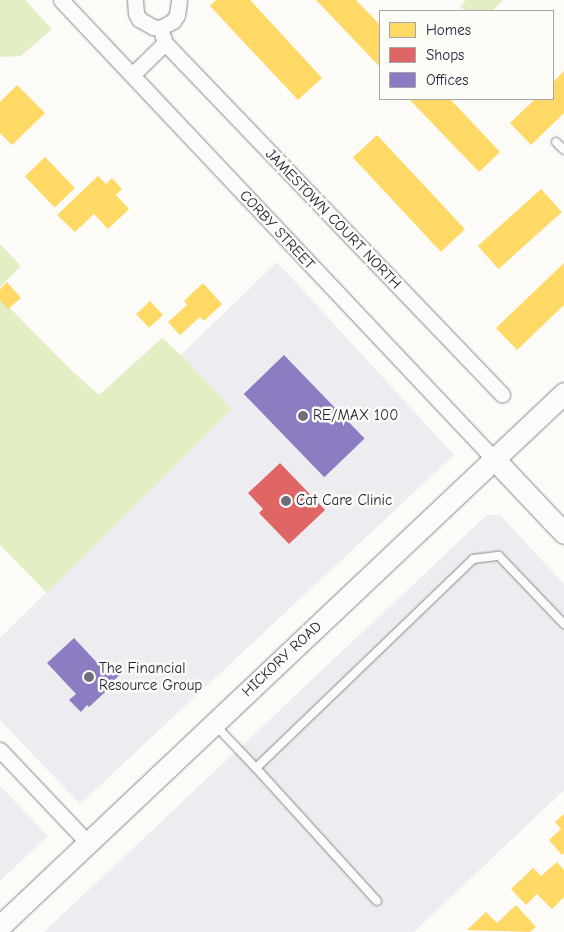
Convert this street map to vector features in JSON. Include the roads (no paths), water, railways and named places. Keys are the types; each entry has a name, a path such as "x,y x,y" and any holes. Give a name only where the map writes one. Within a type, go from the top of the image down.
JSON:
{"street":[{"name":"CORBY STREET","path":"61,0 494,459"},
{"path":"135,0 136,12 140,19 145,24 160,28 173,21 180,8 179,0"},
{"name":"JAMESTOWN COURT NORTH","path":"160,28 165,43 502,395"},
{"path":"132,74 165,43"},
{"name":"HICKORY ROAD","path":"0,926 564,393"},
{"path":"494,459 564,533"},
{"path":"0,750 88,843"}],"lane":[{"path":"556,142 564,150"},
{"path":"256,768 473,559 499,556 564,624"},
{"path":"214,724 378,902"}],"place":[{"name":"RE/MAX 100","path":"303,416"},
{"name":"Cat Care Clinic","path":"286,501"},
{"name":"The Financial Resource Group","path":"89,677"}]}
